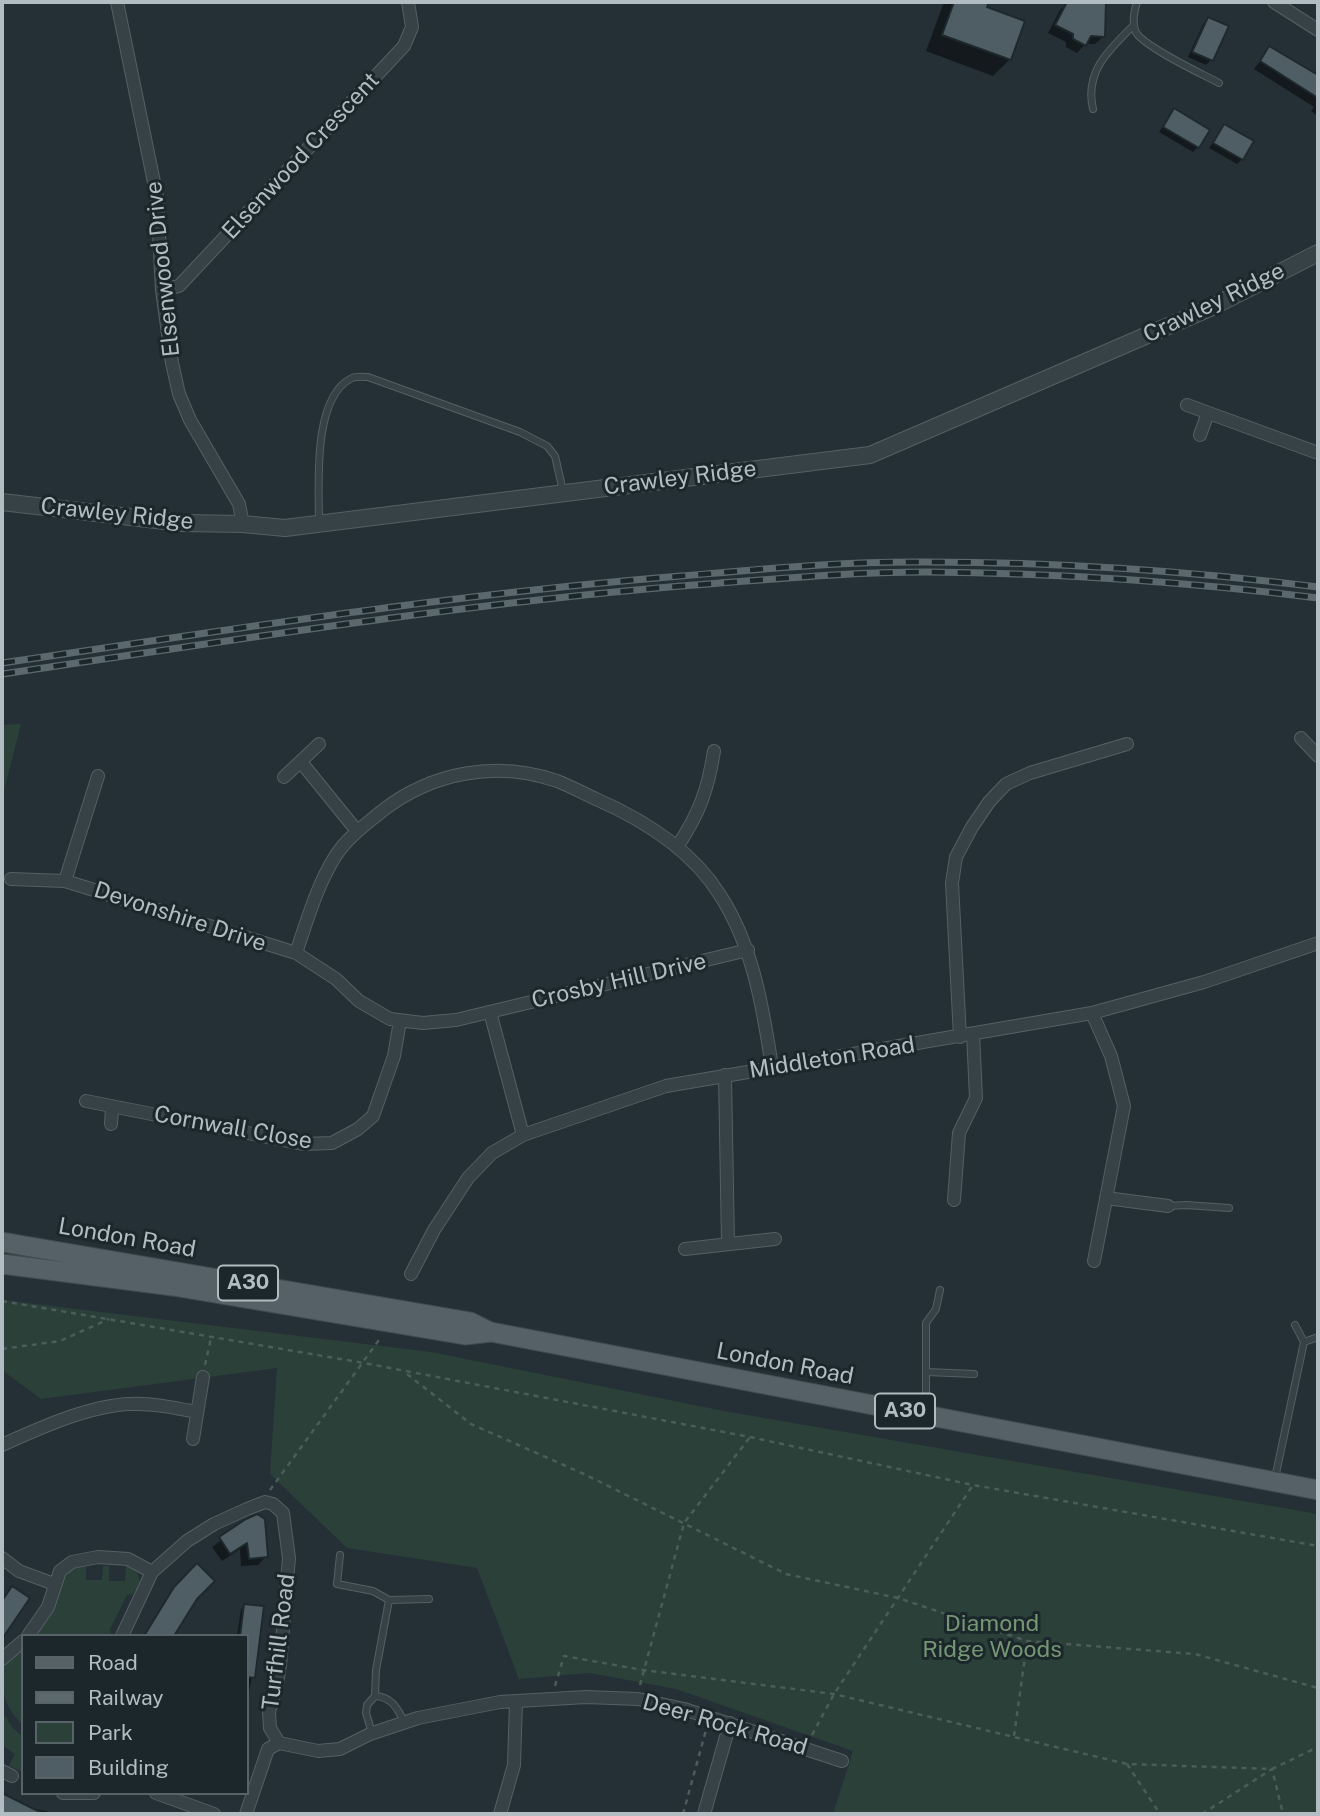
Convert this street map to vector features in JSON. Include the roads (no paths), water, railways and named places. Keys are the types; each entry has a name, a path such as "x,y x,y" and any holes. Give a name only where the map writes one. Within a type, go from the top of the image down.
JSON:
{"main road":[{"name":"London Road","path":"2,1242 470,1322 491,1332 1318,1490"},
{"name":"London Road","path":"2,1264 173,1286 466,1335 491,1332"}],"street":[{"name":"Elsenwood Drive","path":"117,2 157,197 162,290 179,394 198,437 239,505 243,524"},
{"name":"Elsenwood Crescent","path":"162,290 180,286 404,46 412,27 408,2"},
{"path":"1273,2 1318,30"},
{"name":"Crawley Ridge","path":"2,502 182,523 285,528 870,455 1210,308 1318,253"},
{"path":"1187,405 1318,453"},
{"path":"1200,435 1208,413"},
{"path":"1301,738 1318,756"},
{"path":"284,777 319,744"},
{"path":"960,1037 952,883 956,857 972,827 989,802 1006,784 1030,773 1127,744"},
{"path":"677,846 695,821 705,796 715,751"},
{"path":"301,762 358,831"},
{"path":"296,953 323,881 345,843 358,831 397,799 432,781 475,771 512,770 556,781 643,823 677,846 719,893 738,925 748,950 772,1067"},
{"name":"Devonshire Drive","path":"65,880 98,776"},
{"name":"Devonshire Drive","path":"11,879 65,880 296,953"},
{"name":"Middleton Road","path":"411,1274 434,1230 468,1178 492,1153 523,1135 666,1086 1092,1013 1204,982 1318,943"},
{"name":"Crosby Hill Drive","path":"296,953 327,972 375,1012 400,1021 423,1023 456,1020 748,950"},
{"path":"490,1012 523,1135"},
{"path":"1092,1013 1111,1056 1124,1106 1094,1261"},
{"name":"Cornwall Close","path":"86,1101 303,1144 332,1143 358,1129 373,1116 394,1056 400,1021"},
{"path":"954,1200 959,1133 976,1098 973,1034"},
{"path":"725,1076 728,1244"},
{"path":"111,1107 111,1124"},
{"path":"1106,1198 1168,1206"},
{"path":"685,1250 775,1238"},
{"path":"193,1439 202,1377"},
{"path":"2,1444 79,1414 131,1404 196,1412"},
{"name":"Turfhill Road","path":"152,1572 187,1541 214,1524 269,1503 283,1513 289,1558 280,1665 269,1712 270,1728 279,1743 268,1749 246,1814"},
{"path":"29,1634 48,1607 60,1571 72,1562 98,1557 128,1559 152,1572 123,1634"},
{"path":"2,1558 19,1571 54,1584"},
{"path":"2,1659 21,1644"},
{"name":"Deer Rock Road","path":"279,1743 318,1751 340,1749 372,1733 405,1723 500,1702 586,1697 638,1699 730,1723 842,1761"},
{"path":"500,1814 514,1765 516,1702"},
{"path":"704,1814 730,1723"},
{"path":"162,1795 214,1814"}],"lane":[{"path":"1137,2 1133,16 1136,33 1219,83"},
{"path":"1093,109 1090,95 1097,65 1135,25"},
{"path":"319,523 323,425 328,405 342,386 353,377 368,377 520,432 547,446 555,456 563,493"},
{"path":"1168,1206 1229,1208"},
{"path":"926,1415 926,1323 936,1309 940,1290"},
{"path":"1274,1483 1304,1342 1295,1325"},
{"path":"1304,1342 1318,1337"},
{"path":"927,1372 974,1374"},
{"path":"340,1555 337,1584 373,1591 389,1600 429,1599"},
{"path":"372,1733 366,1713 367,1706 375,1696 376,1670 389,1600"},
{"path":"375,1696 387,1698 394,1704 405,1723"}],"railway":[{"path":"2,663 341,614 510,593 835,564 976,562 1074,566 1221,576 1318,587"},
{"path":"2,674 510,603 681,586 835,575 927,572 1074,576 1221,587 1318,598"}],"park label":[{"name":"Diamond Ridge Woods","path":"992,1637"}]}
